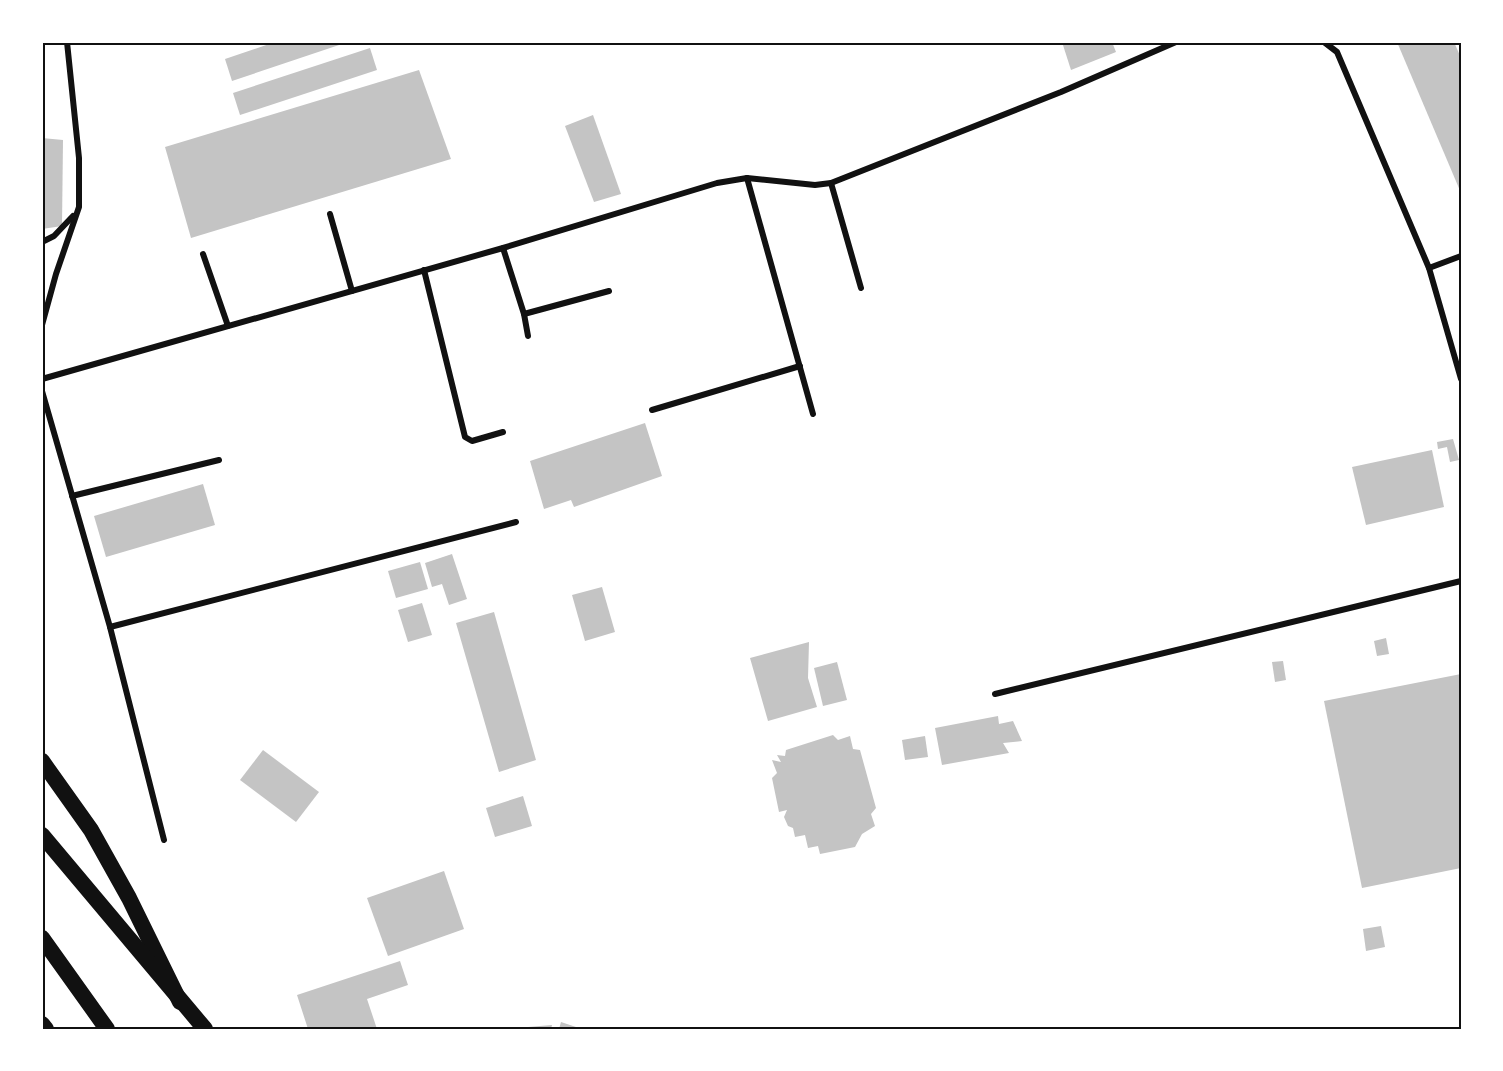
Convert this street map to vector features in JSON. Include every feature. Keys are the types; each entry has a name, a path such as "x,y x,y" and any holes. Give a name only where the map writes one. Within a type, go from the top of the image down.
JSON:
{"highway":[{"path":"42,761 91,830 129,898 180,1002"},
{"path":"42,836 205,1029"},
{"path":"42,938 107,1029"},
{"path":"42,1024 46,1029"}],"street":[{"path":"42,325 56,274 79,207 80,158 67,42"},
{"path":"42,379 503,248 717,183 747,178 815,184 831,183 1061,92 1176,42"},
{"path":"1324,42 1337,52 1429,268 1461,379"},
{"path":"747,178 813,414"},
{"path":"831,183 861,288"},
{"path":"42,242 54,236 68,223 79,207"},
{"path":"330,214 352,291"},
{"path":"503,248 524,314 528,336"},
{"path":"203,254 228,326"},
{"path":"1429,268 1461,256"},
{"path":"424,270 465,437 472,441 503,432"},
{"path":"524,314 609,291"},
{"path":"652,410 800,366"},
{"path":"42,391 45,415 72,496 110,627 164,840"},
{"path":"72,496 219,460"},
{"path":"110,627 516,522"},
{"path":"995,694 1461,581"}],"building":[{"path":"275,42 348,42 232,81 225,59"},
{"path":"1062,42 1112,42 1116,52 1071,70"},
{"path":"1397,42 1454,42 1461,58 1461,193"},
{"path":"370,48 377,70 240,115 233,93"},
{"path":"419,70 451,159 191,238 165,147"},
{"path":"593,115 621,194 594,202 565,126"},
{"path":"42,138 63,140 62,226 42,229"},
{"path":"645,423 662,476 574,507 571,500 544,509 530,461"},
{"path":"1453,439 1459,460 1450,462 1447,447 1438,449 1437,442"},
{"path":"1432,450 1444,507 1366,525 1352,467"},
{"path":"203,484 215,525 106,557 94,516"},
{"path":"452,554 467,599 449,605 442,584 432,587 425,563"},
{"path":"420,562 428,589 396,598 388,571"},
{"path":"602,587 615,632 585,641 572,595"},
{"path":"422,603 432,635 408,642 398,610"},
{"path":"494,612 536,760 499,772 456,623"},
{"path":"1386,638 1389,654 1377,656 1374,641"},
{"path":"809,642 808,678 817,707 768,721 750,658"},
{"path":"1283,661 1286,680 1275,682 1272,662"},
{"path":"837,662 847,700 823,706 814,668"},
{"path":"1461,674 1461,868 1362,888 1324,701"},
{"path":"998,716 999,724 1013,721 1022,741 1003,743 1009,753 942,765 935,728"},
{"path":"833,735 838,740 850,736 853,749 860,750 876,808 871,814 875,826 862,834 855,847 820,854 818,846 808,848 805,835 795,837 793,828 788,826 784,817 787,810 779,812 772,778 777,773 772,760 781,762 777,755 785,756 786,750"},
{"path":"925,736 928,757 905,760 902,740"},
{"path":"263,750 319,792 296,822 240,780"},
{"path":"523,796 532,826 495,837 486,808"},
{"path":"444,871 464,929 388,956 367,898"},
{"path":"1381,926 1385,947 1366,951 1363,929"},
{"path":"400,961 408,985 367,999 377,1029 308,1029 297,995"},
{"path":"561,1022 582,1029 559,1029"},
{"path":"552,1025 551,1029 528,1029 528,1027"}]}
